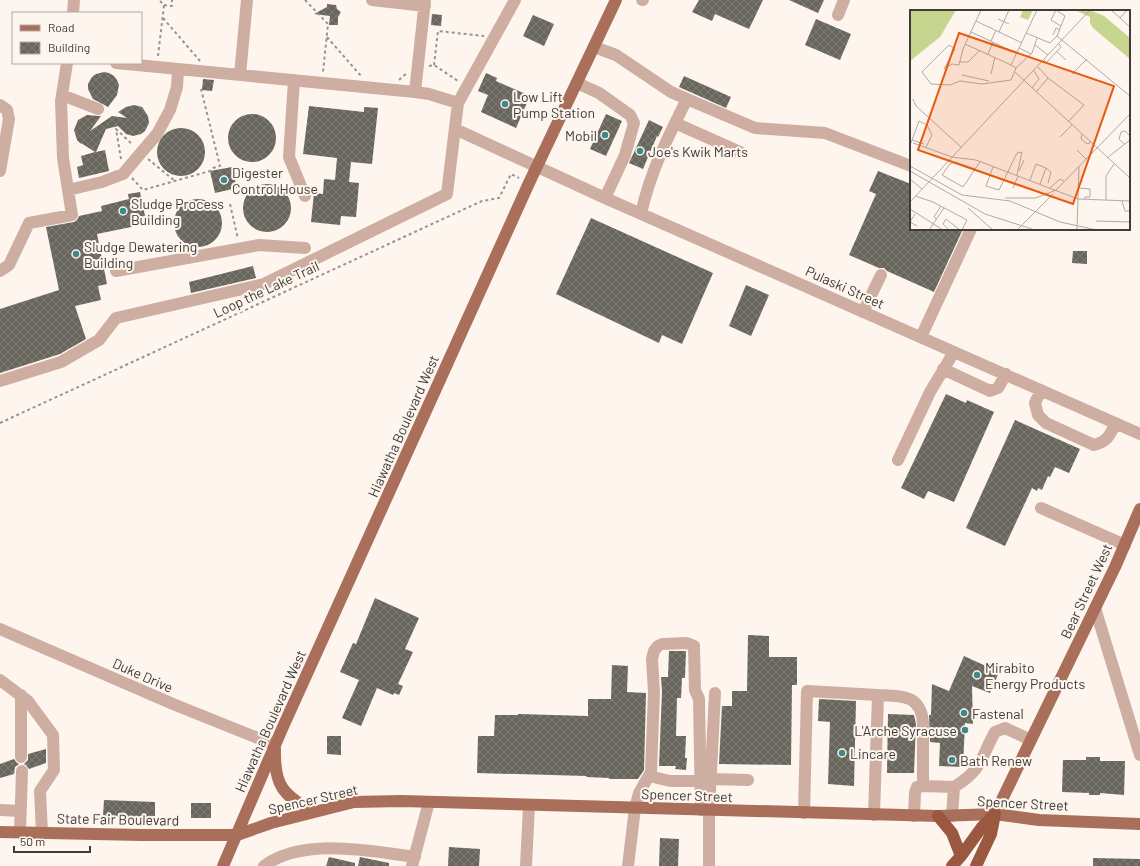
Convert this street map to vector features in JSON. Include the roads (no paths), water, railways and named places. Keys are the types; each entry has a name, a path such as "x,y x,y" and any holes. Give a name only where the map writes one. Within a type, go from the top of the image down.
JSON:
{"highway":[{"path":"952,866 982,827 995,814"},
{"path":"976,866 991,834 995,814"},
{"path":"938,816 952,834 961,856"}],"main road":[{"name":"Hiawatha Boulevard West","path":"223,866 275,745 529,183 538,167 616,0"},
{"name":"Bear Street West","path":"995,814 1095,608 1140,509"},
{"path":"275,745 277,776 282,787 286,794 293,800 312,812"},
{"name":"Spencer Street","path":"237,834 271,823 354,802 395,801 914,816 995,814 1038,820 1140,824"},
{"name":"State Fair Boulevard","path":"0,832 142,835 237,834"}],"street":[{"path":"72,12 74,0"},
{"path":"240,75 247,0"},
{"path":"372,0 425,3 415,92"},
{"path":"0,381 61,362 99,340 116,318 264,284 447,194 458,102 515,0"},
{"path":"838,15 844,0"},
{"path":"594,47 616,55 671,92 755,128 825,134 910,166"},
{"path":"0,271 9,265 29,223 72,215 63,158 61,101 67,64"},
{"path":"126,64 415,92 430,94 458,102"},
{"path":"68,190 102,182 123,174 157,134 170,110 177,87 178,69"},
{"path":"294,80 289,157 305,196"},
{"path":"577,83 599,93 630,115 634,123 625,155 605,198"},
{"path":"62,95 98,109"},
{"path":"641,214 651,176 675,123 688,99"},
{"path":"0,106 6,110 9,119 0,171"},
{"path":"675,123 740,152"},
{"name":"Pulaski Street","path":"455,129 605,198 1140,434"},
{"path":"921,337 971,230"},
{"path":"116,271 259,245 305,248"},
{"path":"863,312 881,275"},
{"path":"898,460 930,392 954,352"},
{"path":"943,369 990,391 998,388 1006,374"},
{"path":"1041,390 1035,403 1038,415 1046,424 1094,445 1102,443 1110,435 1116,423"},
{"path":"1041,508 1124,545"},
{"path":"1095,608 1140,754"},
{"name":"Duke Drive","path":"0,629 172,704 275,745"},
{"path":"628,866 635,808 639,793 651,772 654,692 652,659 654,651 662,644 687,643 694,646 695,690 698,699 706,780"},
{"path":"0,680 28,701 53,735 54,770 40,790 42,833"},
{"path":"804,813 807,691 902,696 915,702 922,714 923,723 923,786"},
{"path":"709,866 705,810 706,780 715,693"},
{"path":"874,815 878,695"},
{"path":"21,696 21,757"},
{"path":"914,816 917,787 954,787 969,777 976,770 982,760 994,732 1005,728 1031,740"},
{"path":"20,832 22,771"},
{"path":"649,776 670,781 748,780"},
{"path":"952,816 954,787"},
{"path":"264,866 270,861 303,850 345,848 413,862 429,802"},
{"path":"526,866 529,805"},
{"path":"0,810 20,811"}],"place":[{"name":"Low Lift Pump Station","path":"505,104"},
{"name":"Mobil","path":"605,135"},
{"name":"Joe's Kwik Marts","path":"640,151"},
{"name":"Digester Control House","path":"224,180"},
{"name":"Sludge Process Building","path":"123,211"},
{"name":"Sludge Dewatering Building","path":"76,254"},
{"name":"Mirabito Energy Products","path":"977,675"},
{"name":"Fastenal","path":"964,713"},
{"name":"L'Arche Syracuse","path":"965,730"},
{"name":"Lincare","path":"842,753"},
{"name":"Bath Renew","path":"952,760"}]}
